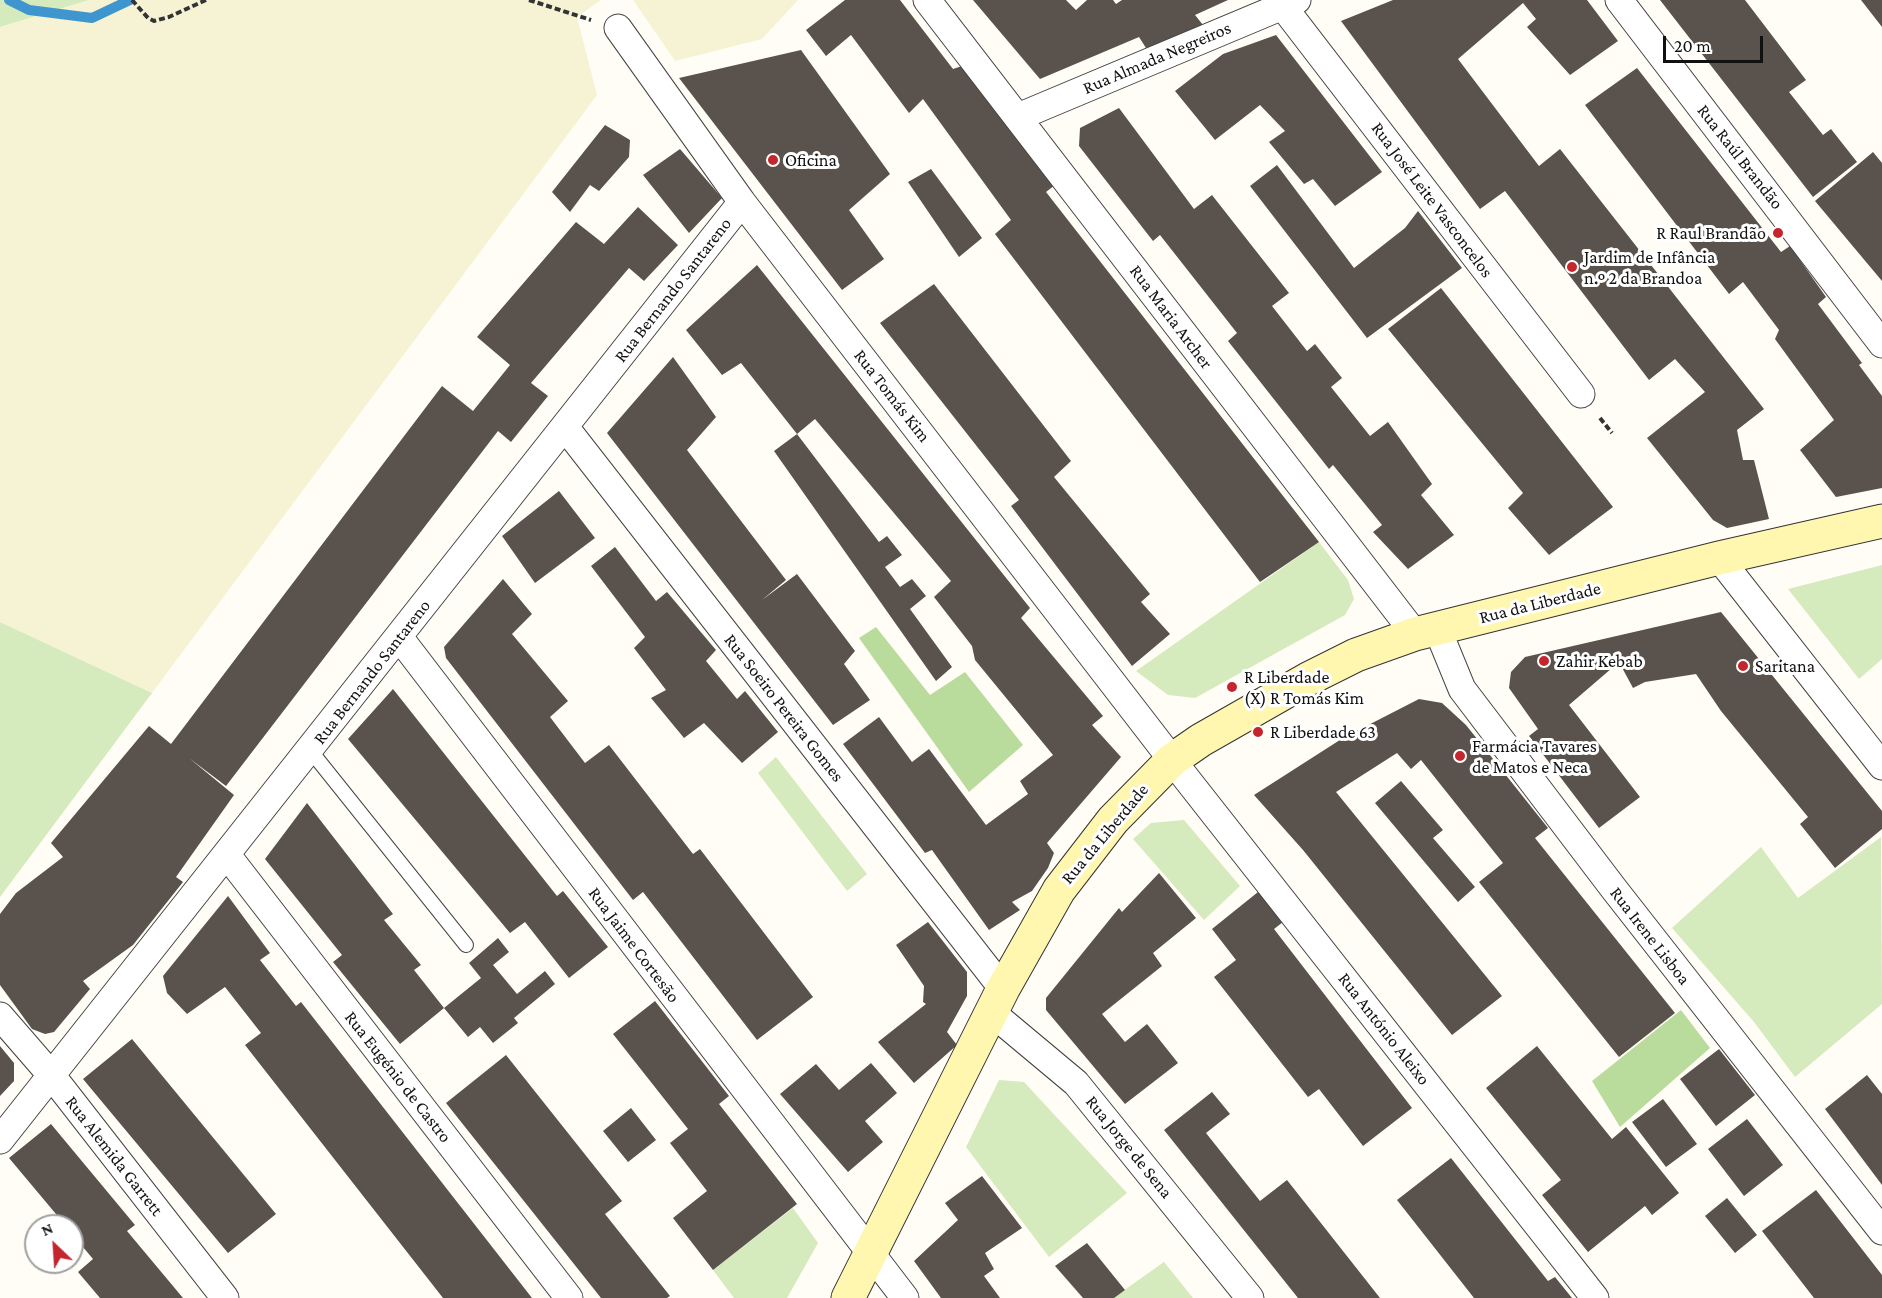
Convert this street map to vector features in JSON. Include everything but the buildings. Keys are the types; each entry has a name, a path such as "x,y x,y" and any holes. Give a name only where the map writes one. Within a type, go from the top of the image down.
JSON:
{"street":[{"name":"Rua Maria Archer","path":"927,0 1426,631"},
{"name":"Rua Raúl Brandão","path":"1619,0 1882,344"},
{"name":"Rua Almada Negreiros","path":"1018,117 1286,2"},
{"name":"Rua José Leite Vasconcelos","path":"1286,2 1581,394"},
{"name":"Rua Tomás Kim","path":"618,28 742,202 1172,760"},
{"name":"Rua Bernando Santareno","path":"0,1140 742,202"},
{"name":"Rua Soeiro Pereira Gomes","path":"565,427 997,1001"},
{"name":"Rua da Liberdade","path":"848,1298 997,1001 1059,890 1113,820 1172,760 1201,740 1308,679 1356,655 1426,631 1719,558 1882,521"},
{"path":"1719,558 1882,766"},
{"name":"Rua Irene Lisboa","path":"1426,631 1462,689 1614,889 1882,1231"},
{"name":"Rua Jaime Cortesão","path":"399,637 905,1298"},
{"name":"Rua António Aleixo","path":"1172,760 1595,1298"},
{"name":"Rua Eugénio de Castro","path":"227,855 569,1298"},
{"name":"Rua Jorge de Sena","path":"997,1001 1076,1083 1250,1298"},
{"name":"Rua Alemida Garrett","path":"0,1016 52,1076 225,1298"}],"lane":[{"path":"310,750 466,945"}],"path":[{"path":"132,0 148,18 154,21 169,17 206,0"},
{"path":"529,0 618,28"}],"shaded area":[{"path":"89,0 601,0 577,17 597,95 152,693 0,622 0,27"},
{"path":"633,0 798,0 762,39 675,61"}],"green space":[{"path":"0,0 89,0 0,27"},
{"path":"1319,542 1348,580 1354,599 1345,615 1195,698 1168,695 1136,671"},
{"path":"1882,565 1882,659 1859,679 1788,589"},
{"path":"0,622 152,693 0,897"},
{"path":"876,627 930,695 965,672 1023,745 969,792 859,638"},
{"path":"776,757 867,874 847,891 758,773"},
{"path":"1184,820 1240,886 1204,920 1133,839 1151,823"},
{"path":"1881,837 1882,1004 1795,1077 1754,1022 1672,928 1761,847 1798,898"},
{"path":"1681,1010 1710,1048 1620,1127 1592,1081"},
{"path":"999,1080 1024,1082 1127,1193 1049,1257 966,1147"},
{"path":"793,1208 818,1243 787,1298 734,1298 713,1270"},
{"path":"1164,1262 1193,1298 1113,1298"}],"waterway":[{"path":"9,0 29,10 92,18 130,0"}],"place":[{"name":"Oficina","path":"773,160"},
{"name":"R Raul Brandão","path":"1778,233"},
{"name":"Jardim de Infância n.º 2 da Brandoa","path":"1572,267"},
{"name":"Zahir Kebab","path":"1544,661"},
{"name":"Saritana","path":"1743,666"},
{"name":"R Liberdade (X) R Tomás Kim","path":"1232,687"},
{"name":"R Liberdade 63","path":"1258,732"},
{"name":"Farmácia Tavares de Matos e Neca","path":"1460,756"}]}
